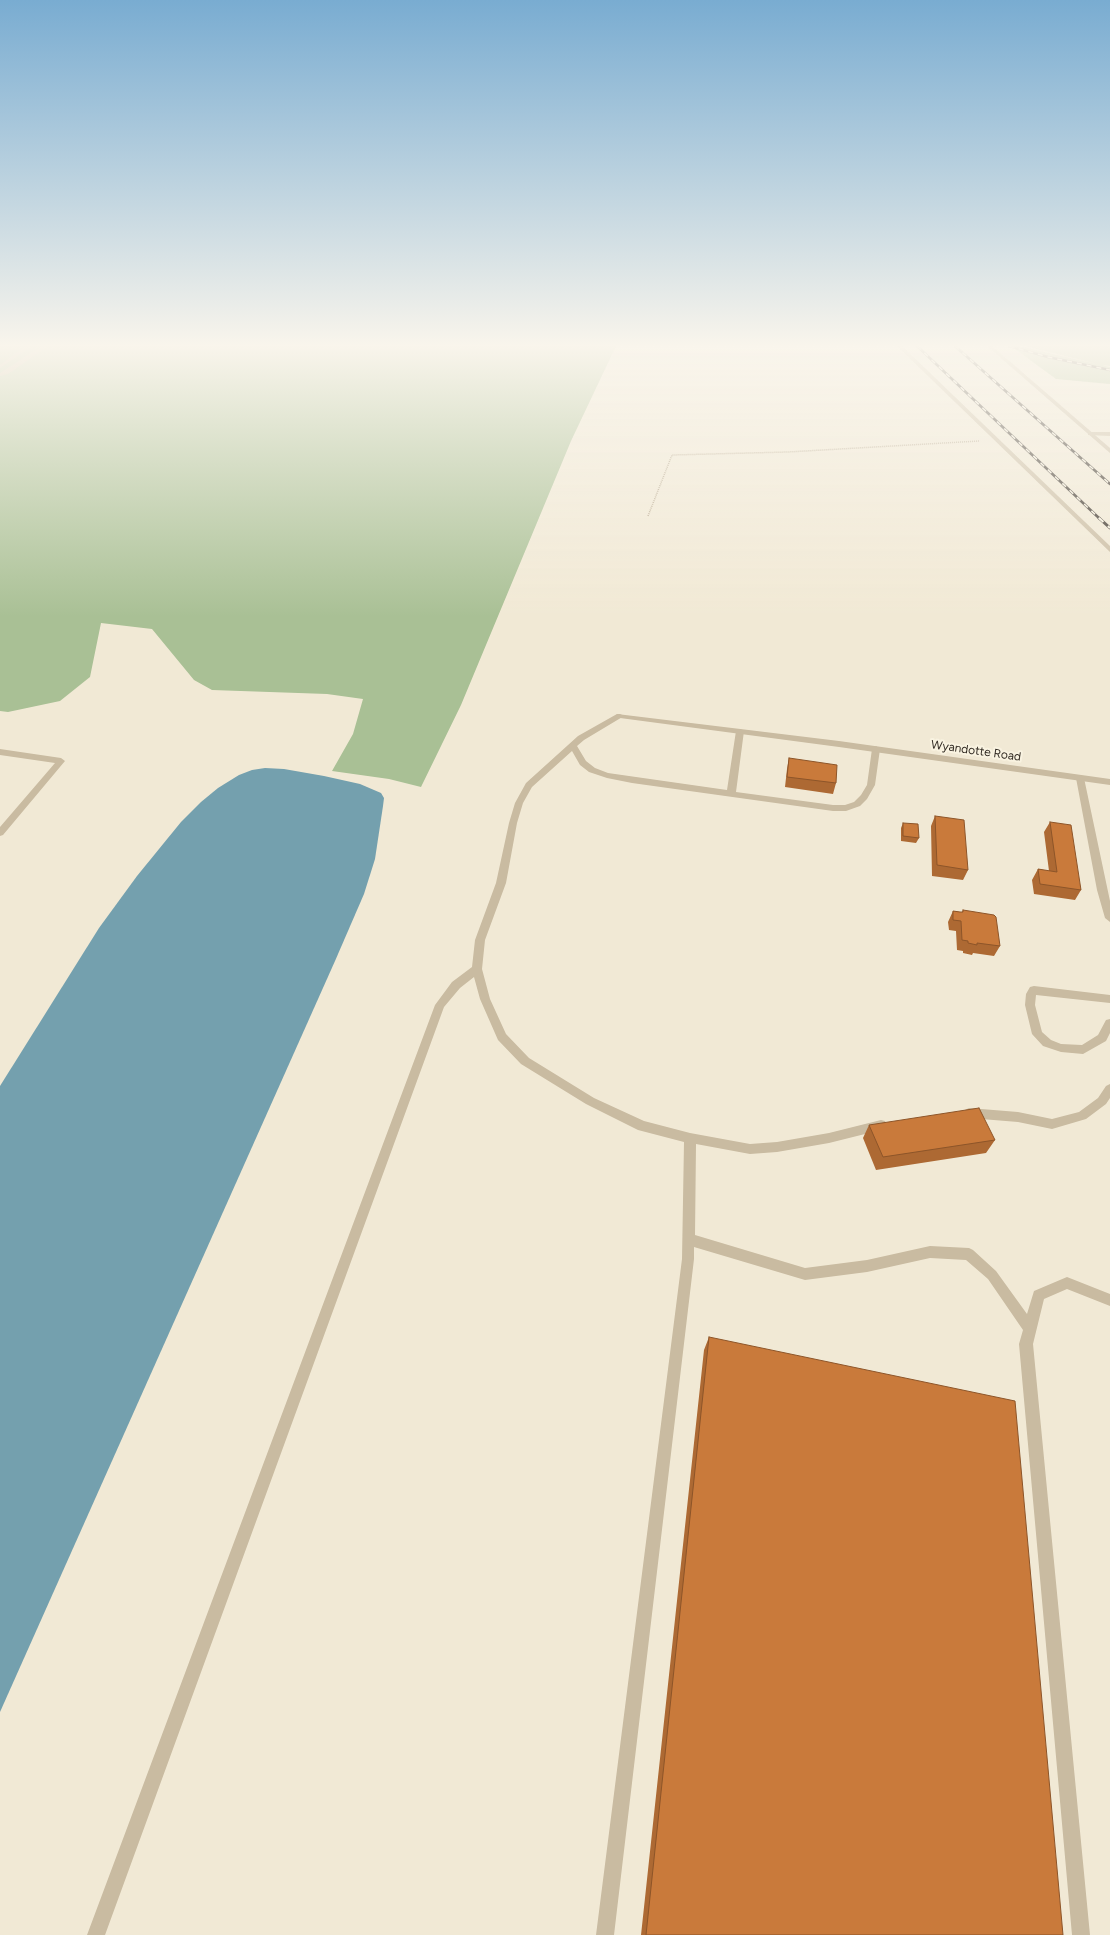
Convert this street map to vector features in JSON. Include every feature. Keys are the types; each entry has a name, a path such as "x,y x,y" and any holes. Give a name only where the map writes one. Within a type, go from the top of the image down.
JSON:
{"street":[{"path":"992,436 1110,550"},
{"path":"1093,436 1110,450"},
{"name":"Wyandotte Road","path":"573,746 581,738 620,716 839,744 1110,782"},
{"path":"731,794 740,732"},
{"path":"876,749 871,784 860,801 846,808 833,808 632,780 607,775 592,770 583,763 573,746 529,785 519,803 513,824 501,883 480,940 477,969 485,999 502,1037 525,1061 590,1101 642,1126 690,1138 750,1148 777,1147 894,1123"},
{"path":"0,752 61,761 0,833"},
{"path":"1080,778 1102,890 1110,918"},
{"path":"96,1935 440,1005 456,985 477,969"},
{"path":"1110,999 1034,990 1031,994 1030,1005 1037,1034 1047,1043 1061,1048 1083,1050 1102,1038 1110,1023"},
{"path":"956,1115 972,1113 1018,1117 1052,1124 1082,1116 1102,1100 1110,1089"},
{"path":"606,1935 688,1259 690,1138"},
{"path":"689,1239 805,1274 867,1266 930,1252 969,1254 992,1275 1030,1329"},
{"path":"1081,1935 1026,1344 1039,1295 1067,1283 1110,1300"}],"path":[{"path":"648,516 672,455 788,452 996,440"}],"green space":[{"path":"0,436 573,436 461,705 421,787 389,779 332,771 353,734 363,699 327,694 212,690 194,680 152,629 101,623 90,677 60,701 8,712 0,711"}],"water":[{"path":"265,768 284,769 324,776 360,784 381,793 384,798 375,859 364,894 335,961 0,1712 0,1086 99,928 137,876 181,822 218,788 239,775 252,770"}],"building":[{"path":"789,758 837,765 836,783 787,777"},
{"path":"935,816 964,820 968,870 937,865"},
{"path":"1050,822 1071,825 1081,890 1040,884 1038,869 1057,872"},
{"path":"903,823 918,824 919,838 903,836"},
{"path":"963,910 994,915 996,917 1000,946 977,943 977,945 962,940 961,921 953,920 953,911 963,912"},
{"path":"979,1108 995,1140 883,1157 869,1125"},
{"path":"709,1337 1015,1401 1063,1935 646,1935"}],"railway":[{"path":"1013,436 1100,519"},
{"path":"1056,436 1110,484"},
{"path":"1099,518 1110,528"}]}
